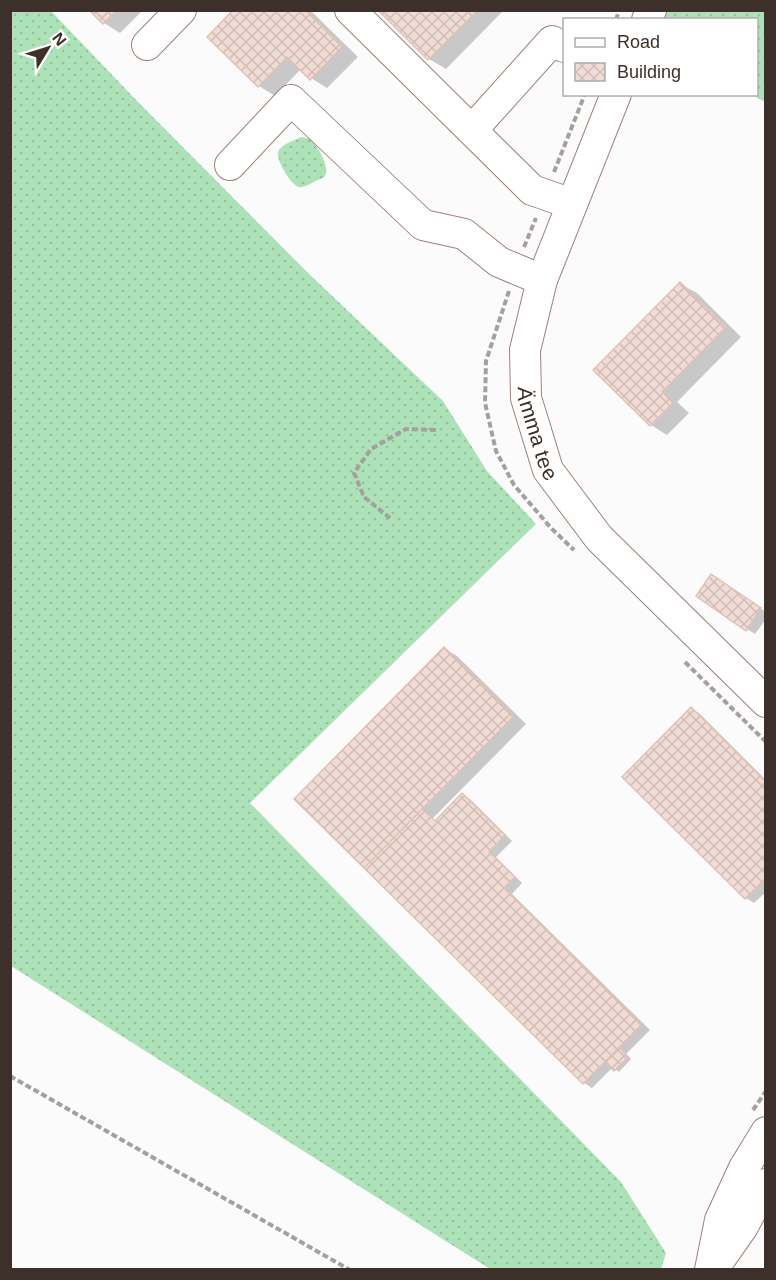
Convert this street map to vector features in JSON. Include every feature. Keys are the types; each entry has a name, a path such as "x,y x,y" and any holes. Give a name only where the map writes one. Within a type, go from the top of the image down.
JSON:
{"street":[{"path":"147,45 181,10"},
{"path":"351,10 532,190 558,200"},
{"path":"472,130 552,41 563,46"},
{"name":"Ämma tee","path":"615,96 558,200 529,275 525,350 526,398 548,470 599,538 765,702"},
{"path":"230,165 291,100 423,225 464,234 499,262 529,275"},
{"path":"711,1269 720,1220 744,1168 765,1132"},
{"path":"711,1269 742,1228 765,1184"}],"path":[{"path":"574,551 514,485 496,451 484,403 486,361 529,275 558,200 584,96"},
{"path":"390,519 364,497 354,473 371,449 406,429 438,430"},
{"path":"685,661 765,742"},
{"path":"10,1076 350,1269"}],"green space":[{"path":"10,11 51,11 309,274 443,401 487,471 536,524 250,803 621,1182 666,1253 661,1269 490,1269 11,966"},
{"path":"654,11 765,11 765,102 755,96 758,96 758,18 662,18"},
{"path":"301,137 311,139 317,147 325,163 326,173 323,177 299,187 285,172 279,161 278,152 285,145"}],"building":[{"path":"89,10 117,10 103,24"},
{"path":"233,10 305,10 342,47 310,80 287,57 258,87 207,37"},
{"path":"378,10 478,10 428,60"},
{"path":"680,282 726,327 662,392 673,403 650,426 593,370"},
{"path":"711,574 761,608 746,631 696,596"},
{"path":"444,647 514,716 364,868 294,799"},
{"path":"691,707 766,782 766,879 745,899 622,777"},
{"path":"462,793 505,835 489,852 515,877 504,888 642,1024 583,1084 364,868 422,809 435,821"},
{"path":"619,1047 628,1057 614,1071 605,1062"}]}
